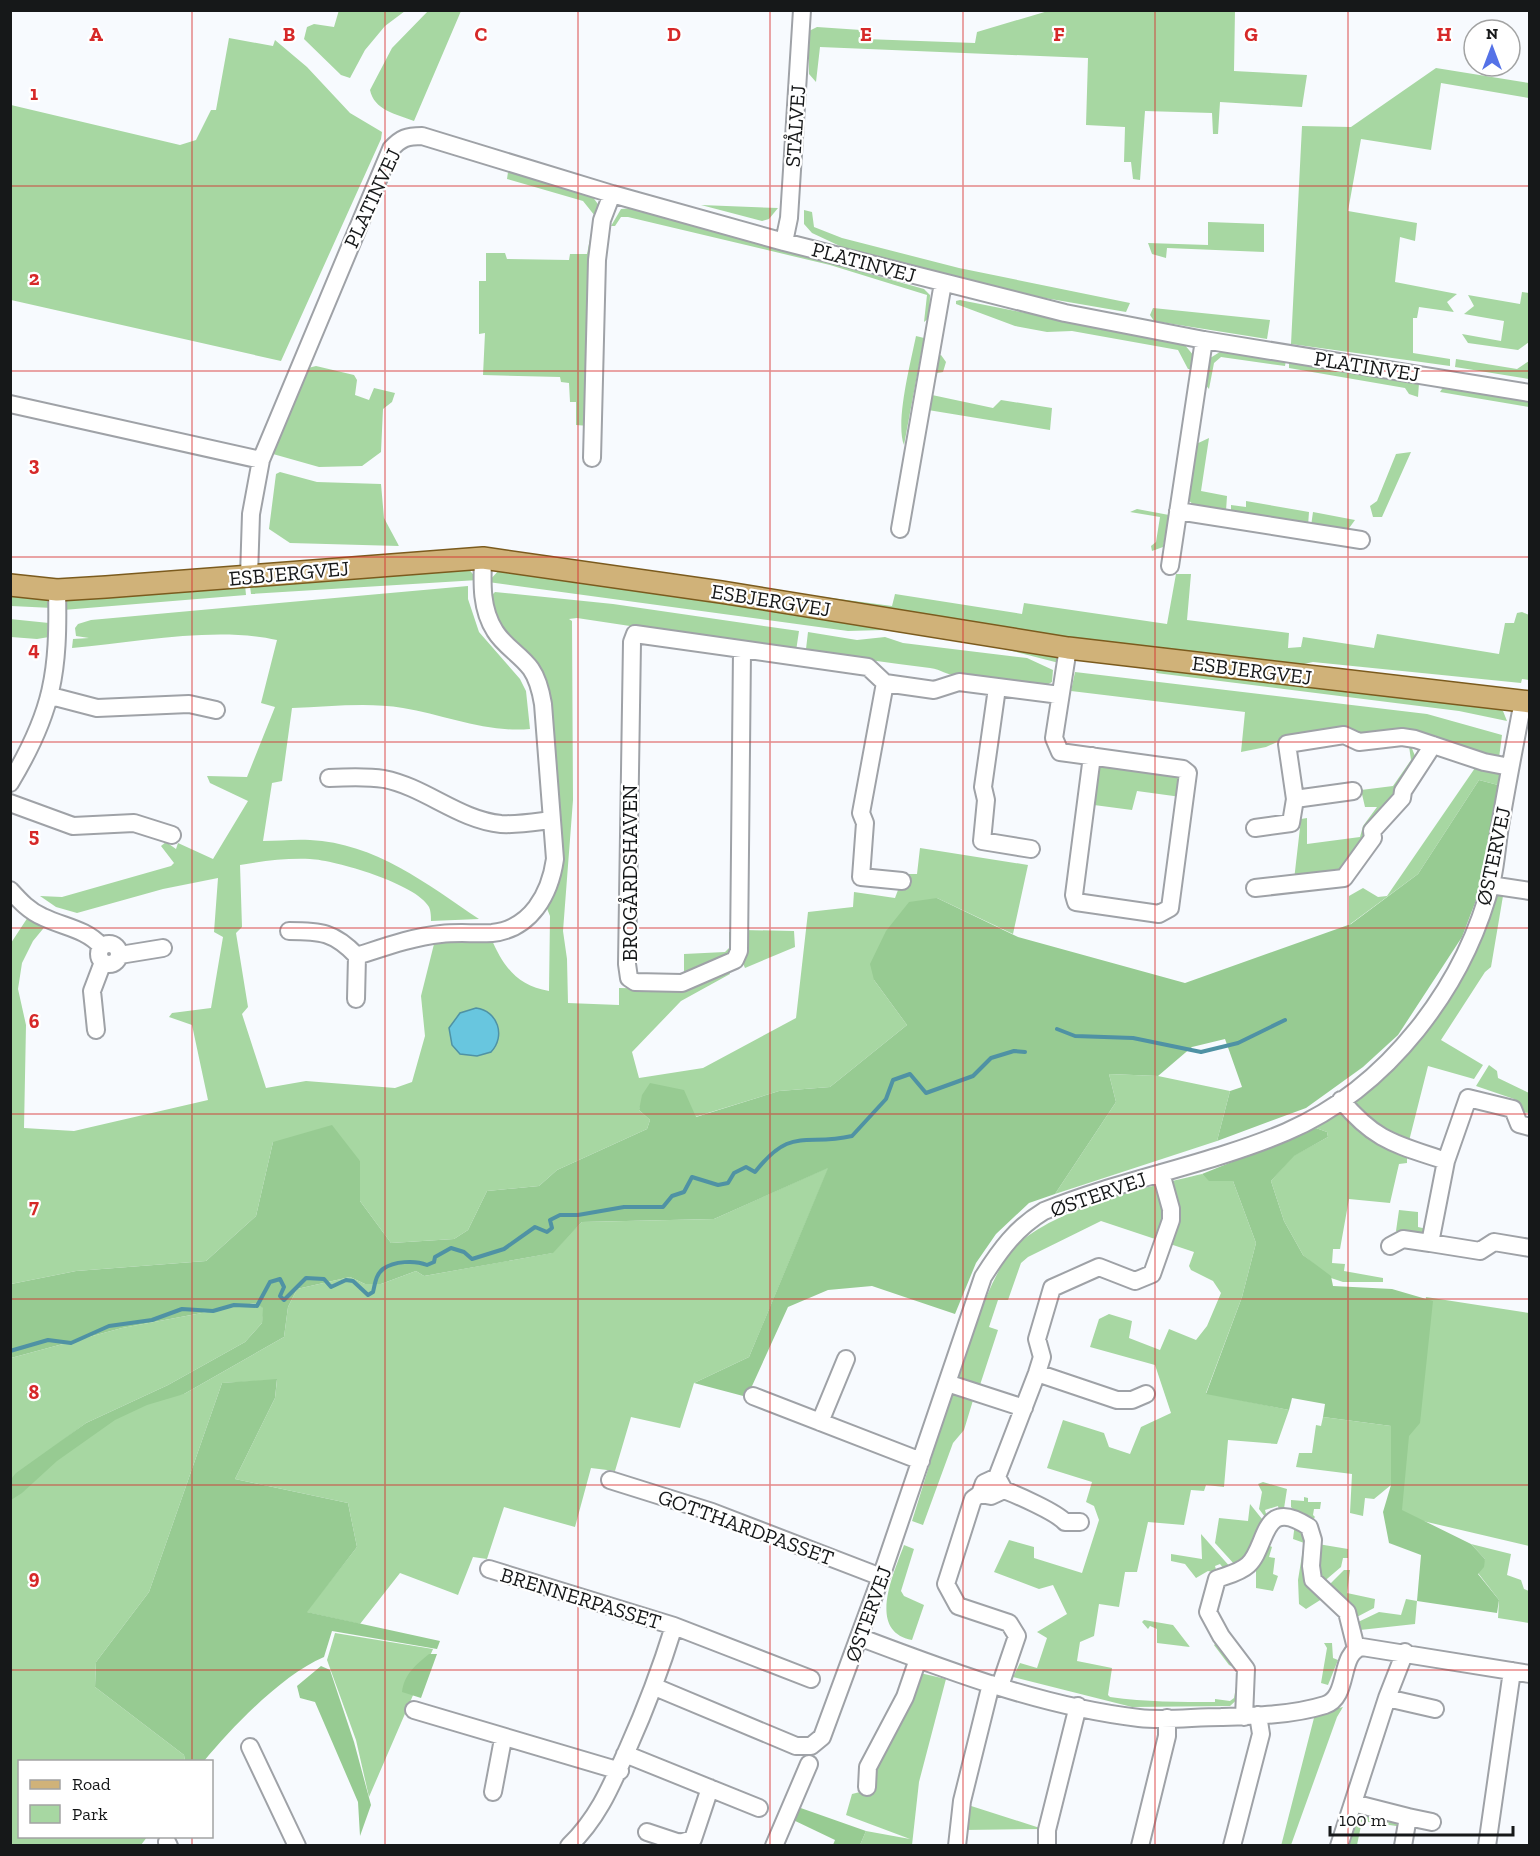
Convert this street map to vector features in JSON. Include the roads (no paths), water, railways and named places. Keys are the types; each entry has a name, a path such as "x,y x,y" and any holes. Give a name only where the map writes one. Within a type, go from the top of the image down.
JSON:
{"main road":[{"name":"ESBJERGVEJ","path":"10,585 57,590 483,558 678,585 1068,648 1526,701"}],"street":[{"name":"STÅLVEJ","path":"784,242 789,218 802,10"},
{"name":"PLATINVEJ","path":"249,576 251,514 261,460 391,149 400,139 422,136 612,194 784,242 1065,313 1204,340 1530,393"},
{"path":"592,458 597,260 602,220 612,194"},
{"name":"PLATINVEJ","path":"900,529 943,283"},
{"path":"1170,566 1204,340"},
{"path":"10,404 261,460"},
{"path":"1178,511 1361,540"},
{"path":"357,956 414,938 443,934 494,932 516,926 534,912 552,880 555,859 546,730 539,684 531,669 496,633 487,613 482,592 483,558"},
{"path":"10,783 33,745 51,696 58,639 57,590"},
{"name":"BROGÅRDSHAVEN","path":"742,650 739,951 735,960 682,983 635,982 629,978 627,964 632,642 635,634 642,633 742,650 868,667 885,683 934,690 959,682 1060,695"},
{"path":"1068,648 1054,738 1060,752 1092,756 1183,769 1188,773 1170,908 1167,912 1159,914 1076,902 1074,895 1092,756"},
{"path":"885,683 861,813 865,823 861,877 903,881"},
{"path":"997,688 983,787 986,800 982,841 1031,849"},
{"path":"51,696 96,708 189,704 216,710"},
{"name":"ØSTERVEJ","path":"655,1687 796,1746 811,1746 822,1737 881,1577 983,1277 999,1250 1012,1235 1044,1211 1285,1132 1326,1112 1395,1056 1436,1006 1476,929 1490,885 1510,767 1526,701"},
{"path":"1255,828 1291,823 1295,799 1287,744 1344,735 1359,742 1402,737 1484,762 1510,767"},
{"path":"1255,888 1344,878 1373,838 1372,831 1402,798 1403,791 1433,745"},
{"path":"329,778 385,779 411,787 479,819 500,824 552,820"},
{"path":"1295,799 1353,791"},
{"path":"10,803 73,826 134,823 172,835"},
{"path":"1490,885 1530,891"},
{"path":"10,890 22,904 42,916 92,936 102,954 113,963 120,955 163,948"},
{"path":"289,931 318,931 335,936 357,956 356,999"},
{"path":"96,1030 92,990 102,954"},
{"path":"1430,1243 1446,1161 1468,1098 1513,1109 1520,1124 1530,1126"},
{"path":"1341,1100 1362,1125 1383,1139 1446,1161"},
{"path":"957,1845 962,1801 996,1685 1017,1636 1009,1623 958,1606 946,1584 973,1499 980,1494 991,1496 1001,1483 1042,1357 1036,1339 1052,1288 1098,1268 1135,1281 1152,1274 1171,1220 1171,1209 1161,1173"},
{"path":"1390,1246 1403,1239 1480,1251 1494,1242 1530,1248"},
{"path":"820,1422 846,1359"},
{"path":"1037,1373 1117,1400 1132,1400 1146,1394"},
{"path":"947,1383 1024,1408"},
{"path":"753,1396 921,1461"},
{"name":"GOTTHARDPASSET","path":"610,1480 712,1512 881,1577"},
{"path":"1001,1483 1023,1496 1031,1504 1059,1515 1065,1522 1080,1522"},
{"path":"859,1637 996,1685 1078,1706 1142,1718 1251,1716 1291,1712 1331,1703 1339,1692 1356,1648 1347,1612 1313,1580 1311,1566 1313,1540 1309,1527 1287,1518 1272,1522 1264,1531 1258,1549 1248,1565 1217,1579 1208,1612 1221,1636 1246,1669 1251,1716 1261,1734 1232,1845"},
{"name":"BRENNERPASSET","path":"489,1569 674,1626 811,1679"},
{"name":"BRENNERPASSET","path":"576,1843 595,1817 620,1771 655,1687 674,1626"},
{"path":"1356,1648 1405,1652 1530,1674"},
{"path":"1339,1845 1387,1698 1405,1652"},
{"path":"867,1787 868,1767 904,1697 918,1659"},
{"path":"1487,1845 1512,1671"},
{"path":"1387,1698 1435,1709"},
{"path":"1047,1845 1047,1830 1078,1706"},
{"path":"414,1710 620,1771"},
{"path":"1140,1845 1167,1736 1167,1718"},
{"path":"493,1792 503,1738"},
{"path":"250,1747 297,1845"},
{"path":"626,1754 759,1808"},
{"path":"774,1845 809,1764"},
{"path":"647,1832 680,1843 693,1839 710,1788"},
{"path":"1353,1803 1432,1822"},
{"path":"1403,1845 1408,1817"}],"water":[{"path":"476,1008 484,1010 494,1019 499,1032 496,1046 491,1052 477,1056 460,1054 452,1045 449,1028 460,1013"}],"waterway":[{"path":"1057,1029 1075,1036 1133,1038 1201,1052 1238,1043 1285,1020"},
{"path":"10,1351 48,1340 71,1343 109,1326 152,1320 182,1309 213,1311 234,1305 257,1306 270,1282 280,1279 284,1287 280,1296 284,1300 306,1278 324,1279 331,1287 346,1280 353,1281 368,1295 373,1292 376,1279 381,1271 393,1264 411,1262 427,1265 434,1262 435,1257 451,1248 464,1252 472,1259 504,1249 535,1227 547,1232 552,1228 550,1220 560,1215 578,1215 624,1207 663,1207 672,1196 684,1192 692,1177 718,1185 728,1183 734,1173 746,1167 755,1172 768,1157 790,1143 800,1140 852,1136 886,1099 893,1080 910,1074 926,1093 973,1076 991,1058 1014,1051 1025,1052"}]}
